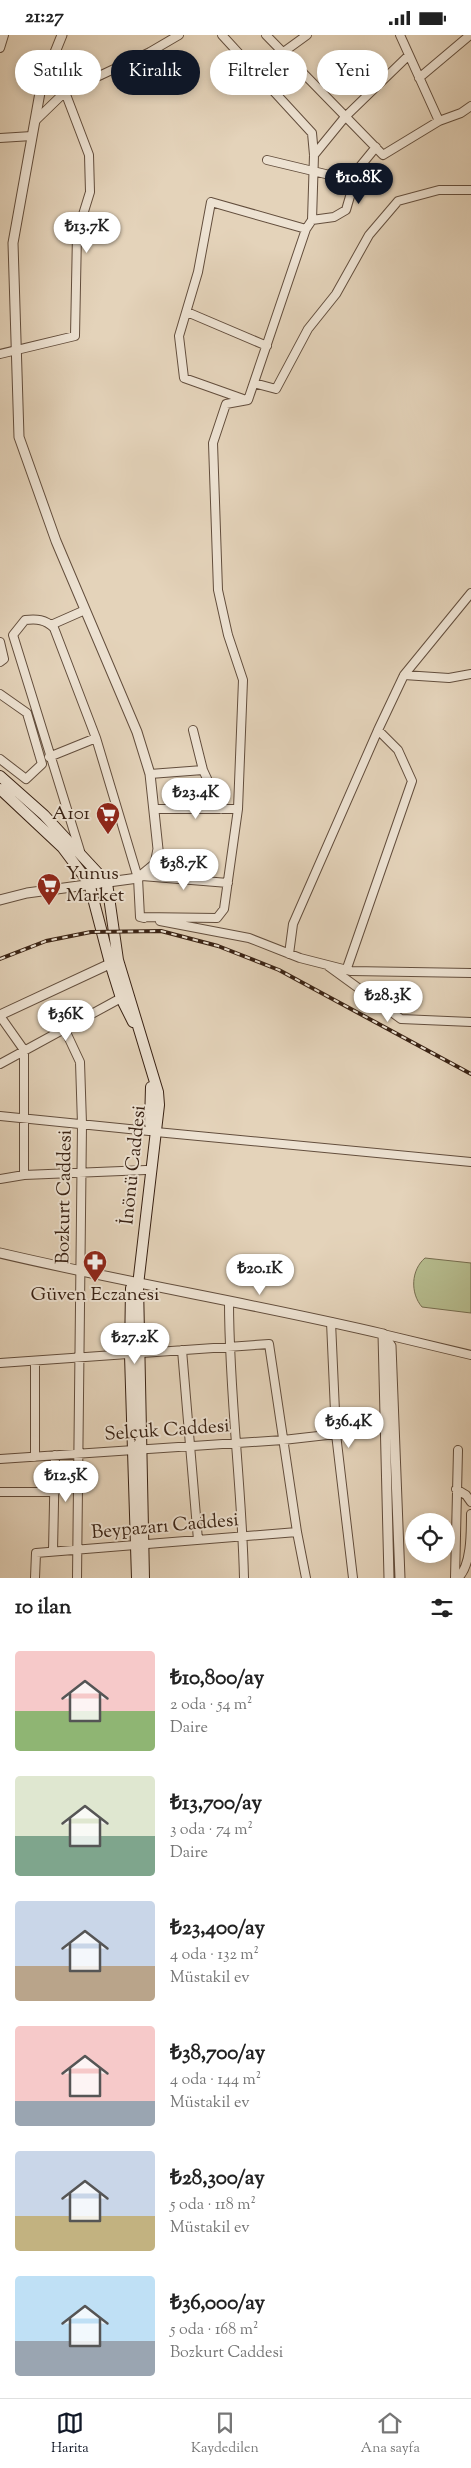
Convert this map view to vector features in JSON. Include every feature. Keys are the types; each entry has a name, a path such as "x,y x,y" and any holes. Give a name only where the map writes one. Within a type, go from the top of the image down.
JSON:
{"main road":[{"path":"0,776 44,815 107,883"},
{"name":"İnönü Caddesi","path":"0,789 62,847 90,883 114,962 158,1092 135,1284"},
{"name":"İnönü Caddesi","path":"107,883 114,962 121,998 136,1030 152,1091 153,1132 146,1169 135,1284 134,1354 139,1545 137,1578"},
{"name":"İnönü Caddesi","path":"139,1545 144,1578"}],"street":[{"path":"0,48 4,35"},
{"path":"62,35 41,87 13,243 19,437 56,541 138,732 150,774 158,849 154,864 140,877"},
{"path":"101,75 150,52 179,35"},
{"path":"222,35 236,50"},
{"path":"266,35 281,50"},
{"path":"284,50 307,35"},
{"path":"400,35 439,121"},
{"path":"419,78 469,35"},
{"path":"314,155 345,117 408,55"},
{"path":"307,77 383,155 439,121 461,113 471,106"},
{"path":"35,121 63,95"},
{"path":"0,354 75,336 77,234 90,192 89,155 67,95"},
{"path":"248,401 306,229 312,220 314,155 312,133 277,95"},
{"path":"0,138 32,136"},
{"path":"312,220 334,217 346,210 358,169 376,147"},
{"path":"267,160 354,178"},
{"path":"254,383 276,389 308,329 336,294 369,235 398,201 439,190 471,190"},
{"path":"248,401 184,378 179,336 198,272 211,202 306,229"},
{"path":"187,312 267,346"},
{"path":"140,917 216,918 224,909 238,809 243,680 228,635 218,590 213,443 226,404 248,401"},
{"path":"289,954 293,924 404,675 471,593"},
{"path":"51,625 85,610"},
{"path":"0,662 4,659 0,641 13,635 25,620 39,619 51,625 96,737 140,877 140,917"},
{"path":"13,635 49,757 81,855"},
{"path":"404,675 449,678 471,674"},
{"path":"0,694 27,713 42,764 26,779 0,759"},
{"path":"193,730 203,770 221,809"},
{"path":"347,968 412,781 398,750 378,730"},
{"path":"49,757 96,737"},
{"path":"150,774 203,770"},
{"path":"155,809 238,809"},
{"path":"0,900 27,893 140,877 228,883"},
{"path":"140,917 249,938 289,954 326,965 347,968 351,971 471,973"},
{"path":"24,1175 24,1050 0,1015 114,962"},
{"path":"326,965 401,1019 471,1022"},
{"path":"0,1065 121,998"},
{"name":"Bozkurt Caddesi","path":"66,1030 80,1062 82,1124 77,1578"},
{"path":"0,1116 471,1162"},
{"path":"0,1179 24,1175 146,1169"},
{"path":"0,1253 135,1284 330,1322 471,1355"},
{"path":"229,1302 229,1347 243,1537 244,1578"},
{"path":"330,1322 336,1434 353,1578"},
{"path":"383,1334 389,1578"},
{"path":"383,1334 391,1346 400,1578"},
{"path":"0,1363 79,1359 269,1344 297,1532 306,1578"},
{"path":"182,1350 198,1541"},
{"path":"35,1361 35,1457"},
{"name":"Selçuk Caddesi","path":"0,1459 283,1440 336,1434"},
{"path":"458,1450 456,1578 466,1573 471,1565 471,1514"},
{"path":"53,1551 55,1455"},
{"path":"456,1489 466,1495 471,1502"},
{"path":"0,1492 55,1491"},
{"name":"Beypazarı Caddesi","path":"35,1578 36,1553 297,1532"}],"green space":[{"path":"425,1258 471,1263 471,1313 422,1307 415,1295 414,1282 417,1269"}],"railway":[{"path":"0,959 46,941 91,932 161,931 218,946 279,970 471,1074"}],"place":[{"name":"A101","path":"108,835"},
{"name":"Yunus Market","path":"49,906"},
{"name":"Güven Eczanesi","path":"95,1283"}]}
